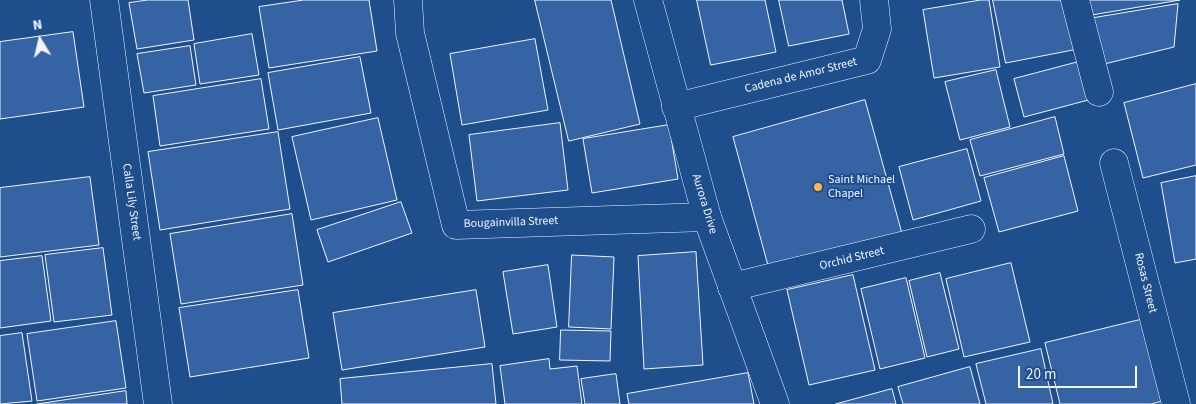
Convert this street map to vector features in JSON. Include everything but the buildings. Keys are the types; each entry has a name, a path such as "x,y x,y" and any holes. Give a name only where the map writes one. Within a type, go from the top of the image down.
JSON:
{"street":[{"name":"Calla Lily Street","path":"104,0 158,404"},
{"name":"Bougainvilla Street","path":"408,0 410,33 456,225 707,218"},
{"name":"Aurora Drive","path":"648,0 707,218 774,404"},
{"name":"Cadena de Amor Street","path":"676,106 867,60 878,29 874,0"},
{"path":"1075,0 1098,92"},
{"name":"Rosas Street","path":"1114,163 1176,404"},
{"name":"Orchid Street","path":"732,287 971,229"}],"place":[{"name":"Saint Michael Chapel","path":"818,187"}]}
